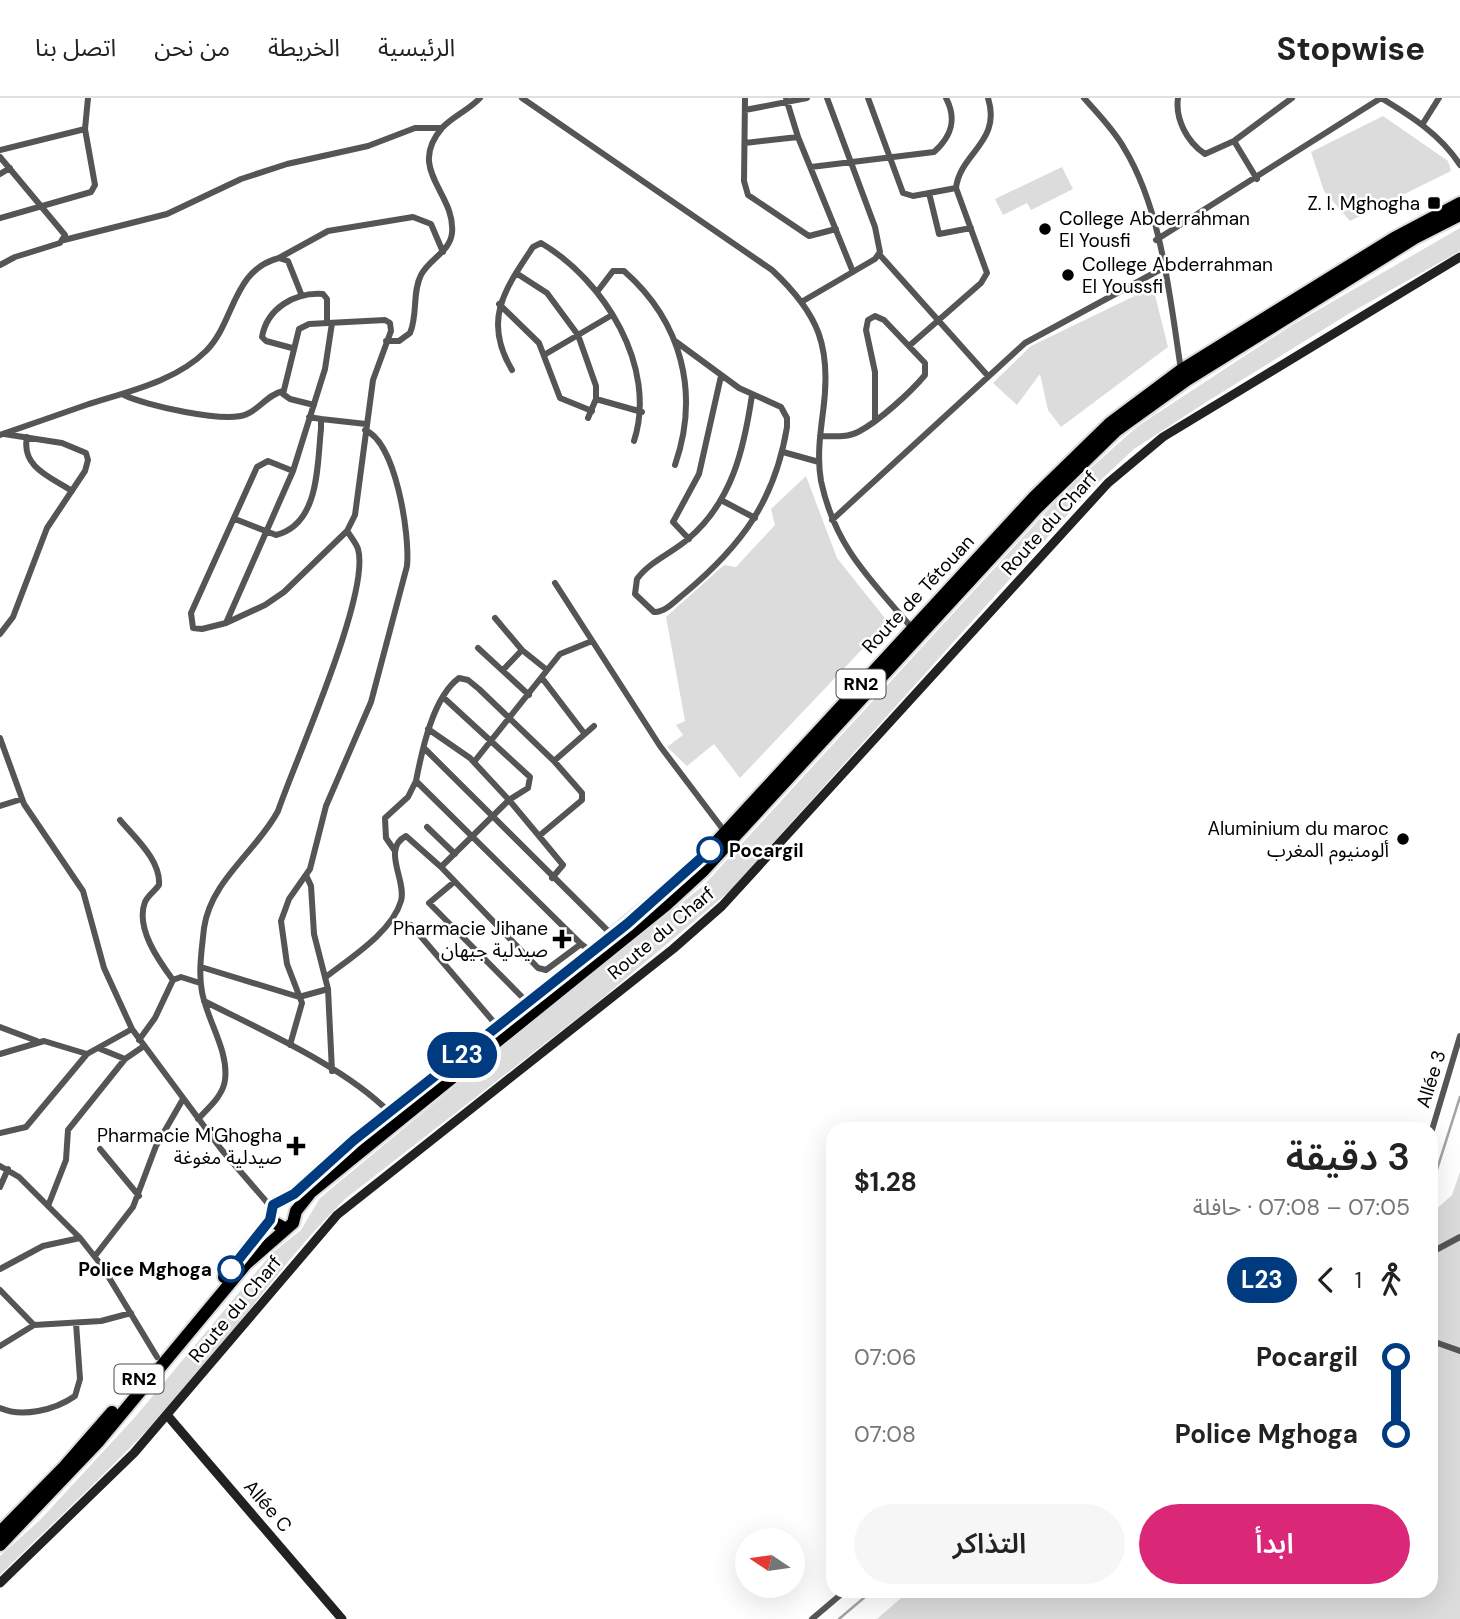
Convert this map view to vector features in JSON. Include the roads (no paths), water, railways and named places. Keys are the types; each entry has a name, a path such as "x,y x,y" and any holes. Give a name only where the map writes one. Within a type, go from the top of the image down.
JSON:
{"highway":[{"name":"Route de Tétouan","path":"286,1200 390,1112 528,1003 587,948 612,936 657,899 726,834 912,628 1068,461 1110,423 1181,370 1394,238 1460,203"},
{"name":"Route de Tétouan","path":"296,1211 307,1197 348,1159 666,905 704,870 1037,508 1116,431 1187,380 1407,242 1460,215"},
{"path":"286,1200 296,1211"},
{"name":"RN2","path":"0,1532 83,1446 158,1357 271,1213 286,1200"},
{"name":"RN2","path":"0,1545 70,1473 240,1272 295,1220 296,1211"},
{"path":"271,1213 284,1228"}],"street":[{"path":"0,218 41,204 87,195 94,189 85,129 88,98"},
{"path":"386,341 399,341 410,333 419,281 424,270 450,242 452,226 428,158 442,128 480,98"},
{"path":"522,98 772,270 803,301 819,335 825,364 826,392 819,462 832,520 847,552 912,628"},
{"path":"745,98 745,187 748,195 809,236 836,229"},
{"path":"745,110 786,99 807,98"},
{"path":"827,98 876,227 879,254 939,318 988,376"},
{"path":"868,98 903,193 910,196 956,188"},
{"path":"811,167 928,153 939,147 953,121 947,98"},
{"path":"909,346 986,278 986,267 956,188 990,128 992,116 988,98"},
{"path":"1084,98 1123,145 1135,168 1164,267 1181,370"},
{"path":"1178,98 1179,121 1201,152 1210,153 1234,141 1291,100"},
{"path":"1279,98 1291,100"},
{"path":"1156,240 1257,179 1381,98 1422,125 1459,161"},
{"path":"1422,125 1439,98"},
{"path":"786,99 798,137 853,272"},
{"path":"0,265 64,240 167,214 241,179 288,164 368,146 415,128 442,128"},
{"path":"0,150 85,129"},
{"path":"745,143 798,137"},
{"path":"1234,141 1257,179"},
{"path":"0,157 64,232 64,240"},
{"path":"0,174 10,168"},
{"path":"929,193 937,232 946,235 971,228"},
{"path":"1,435 156,382 204,353 220,331 240,287 262,265 328,231 413,217 431,224 443,252"},
{"path":"512,370 500,348 499,304 516,273 536,244 541,243 572,265 597,292 612,315 631,360 642,412 634,441"},
{"path":"803,301 879,254"},
{"name":"Route du Charf","path":"0,1583 134,1453 337,1215 673,949 722,906 1066,528 1133,460 1163,437 1326,335 1460,257"},
{"path":"279,258 288,261 302,296"},
{"path":"832,520 1025,343 1164,267"},
{"path":"597,292 613,271 624,271 645,295 675,341 683,365 688,407 686,429 675,465"},
{"path":"499,304 532,335 544,355 560,398 590,415 596,399 596,386 578,335 547,293 516,273"},
{"path":"226,623 293,471 325,369 329,323 325,295 302,296 284,302 262,332 266,341 292,348"},
{"path":"544,355 612,315"},
{"path":"820,436 858,432 875,419 925,375 925,363 880,317 868,320 866,330 875,372 875,419"},
{"path":"283,391 292,348 301,327 388,321 392,327 373,380 355,515 347,531 284,592 252,613 226,623 197,629 191,626 190,619 260,463 273,462 293,471"},
{"path":"675,341 721,376 752,395 771,401 785,412 787,427 783,452 768,494 744,535 719,562 665,609 654,612 635,594 637,579 689,538 721,500 740,460 752,395"},
{"path":"689,538 673,522 699,474 721,376"},
{"path":"122,395 186,412 241,415 266,398 283,391"},
{"path":"283,391 290,399 314,405"},
{"path":"596,399 642,412"},
{"path":"290,1045 300,1014 301,997 287,964 281,922 289,899 306,875 326,806 377,685 407,566 409,545 389,459 377,436 366,427 309,417"},
{"path":"235,519 276,535 287,530 311,504 321,419"},
{"path":"0,634 13,617 47,528 88,465 86,453 70,445 1,435"},
{"path":"27,437 24,451 28,461 72,491"},
{"path":"783,452 819,462"},
{"path":"721,500 755,518"},
{"path":"198,1119 220,1094 225,1074 200,983 204,929 210,903 270,826 278,811 338,652 355,592 359,561 358,550 347,531"},
{"path":"555,583 660,746 726,834"},
{"path":"495,618 522,650 547,670"},
{"path":"474,762 566,649 592,641"},
{"path":"478,648 530,695"},
{"path":"503,670 522,650"},
{"path":"542,678 584,733"},
{"path":"326,977 382,929 397,912 403,896 395,850 386,838 386,818 408,797 425,749 428,729 457,680 466,679 554,761 582,793 582,800 539,836"},
{"path":"441,867 509,800 528,788 530,776 444,698"},
{"path":"554,761 594,726"},
{"path":"428,729 454,744 474,762 539,836 563,865 552,878"},
{"path":"0,739 22,799 83,891 104,968 132,1030 271,1213"},
{"path":"425,749 612,936"},
{"path":"395,850 402,837 410,837 540,969 546,970 587,948 415,780"},
{"path":"0,806 22,799"},
{"path":"120,820 146,850 158,872 159,885 146,900 144,921 156,955 173,980"},
{"path":"427,827 455,854"},
{"path":"306,875 311,886 314,934 328,989 332,1071"},
{"path":"454,882 429,903 528,1003"},
{"path":"411,925 498,1027"},
{"path":"201,967 301,997 328,989"},
{"path":"139,1040 155,1018 173,980 181,977 200,983"},
{"path":"204,1001 290,1045 368,1093 390,1112"},
{"path":"0,1027 87,1055"},
{"path":"0,1133 22,1129 30,1123 87,1055 132,1030"},
{"name":"Allée 3","path":"1434,1122 1460,1036"},
{"path":"0,1054 37,1041"},
{"path":"48,1206 66,1160 68,1130 125,1059 144,1046"},
{"path":"98,1048 125,1059"},
{"path":"95,1256 130,1213 156,1146 183,1099"},
{"path":"100,1149 138,1196"},
{"path":"0,1166 48,1206 95,1256 158,1357"},
{"path":"0,1187 8,1170"},
{"path":"1438,1249 1460,1237"},
{"path":"0,1269 43,1246 80,1238"},
{"path":"0,1290 34,1325"},
{"path":"0,1346 34,1325 76,1323 131,1313"},
{"path":"0,1408 19,1414 45,1409 75,1396 80,1379 76,1323"},
{"path":"1438,1343 1460,1351"},
{"name":"Allée C","path":"167,1415 342,1619"},
{"path":"812,1619 837,1598"}],"waterway":[{"path":"1438,1166 1460,1097"},
{"path":"839,1619 864,1598"}],"place":[{"name":"Z. I. Mghogha","path":"1434,203"},
{"name":"College Abderrahman El Yousfi","path":"1045,229"},
{"name":"College Abderrahman El Youssfi","path":"1068,275"},
{"name":"Aluminium du maroc ألومنيوم المغرب","path":"1403,839"},
{"name":"Pocargil","path":"710,850"},
{"name":"Pharmacie Jihane صيدلية جيهان","path":"562,939"},
{"name":"Pharmacie M'Ghogha صيدلية مغوغة","path":"296,1146"},
{"name":"Police Mghoga","path":"231,1269"}]}
